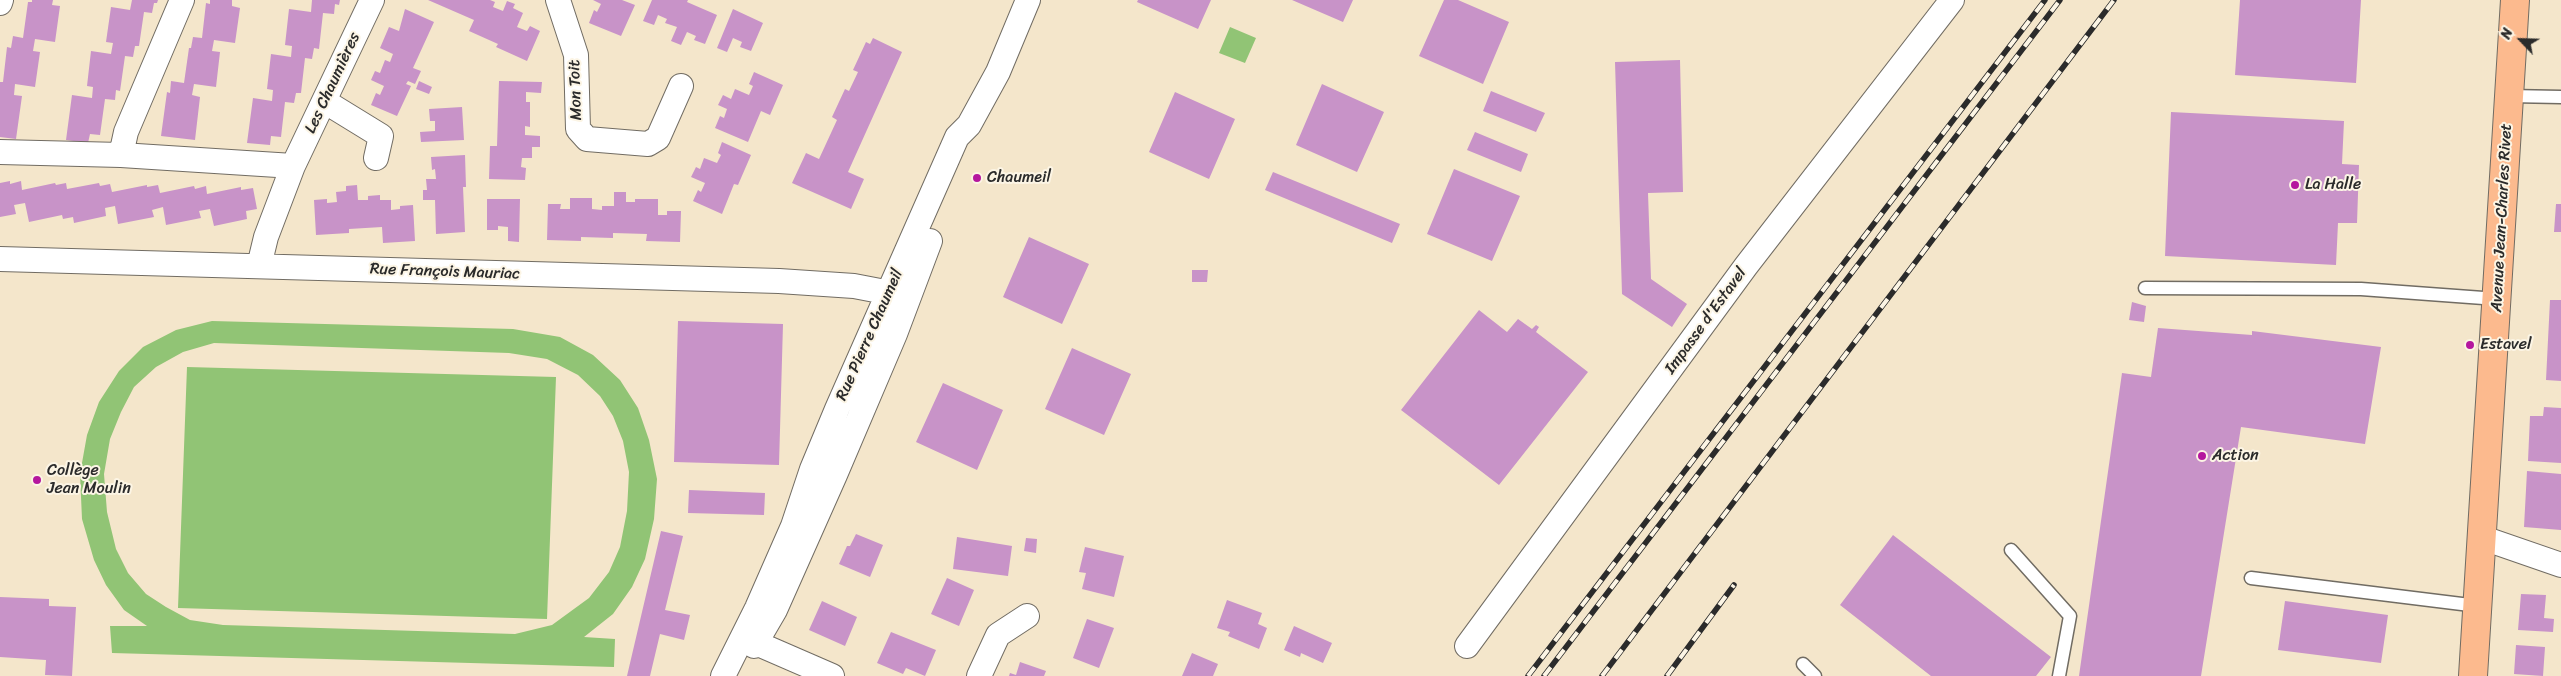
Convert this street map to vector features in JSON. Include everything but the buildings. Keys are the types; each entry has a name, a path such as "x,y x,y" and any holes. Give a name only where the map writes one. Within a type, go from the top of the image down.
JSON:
{"main road":[{"name":"Avenue Jean-Charles Rivet","path":"2473,676 2515,0"}],"street":[{"path":"121,155 126,132 182,0"},
{"name":"Les Chaumières","path":"259,266 266,237 293,166 372,0"},
{"name":"Mon Toit","path":"558,0 576,55 578,129 587,139 648,144 658,138 681,86"},
{"name":"Rue Pierre Chaumeil","path":"738,676 775,610 835,475 897,298 958,137 969,125 998,72 1028,0"},
{"name":"Rue Pierre Chaumeil","path":"723,676 757,608 789,535 812,469 968,154 1010,75 1043,0"},
{"name":"Impasse d'Estavel","path":"1467,646 1746,266 1952,0"},
{"path":"324,101 382,136 376,158"},
{"path":"0,152 121,155 293,166"},
{"name":"Rue François Mauriac","path":"0,259 779,281 854,286 897,298"},
{"path":"2482,538 2561,565"},
{"path":"980,676 998,635 1027,616"},
{"path":"756,643 832,676"}],"lane":[{"path":"2509,96 2561,97"},
{"path":"2145,288 2361,289 2497,299"},
{"path":"2011,550 2070,616 2059,676"},
{"path":"2251,578 2478,606"},
{"path":"1803,664 1815,676"}],"green space":[{"path":"1230,27 1256,38 1245,63 1219,53"},
{"path":"212,321 513,329 560,337 593,355 620,380 638,408 649,440 657,479 654,519 645,559 632,587 613,614 584,637 615,639 614,667 112,653 110,626 147,626 124,610 106,585 94,560 82,519 80,474 87,435 99,402 119,371 143,347 176,330","holes":["214,343 509,353 547,359 578,375 600,396 613,416 623,441 629,472 627,511 620,547 609,572 589,598 552,625 515,634 223,625 190,620 166,607 146,594 128,573 116,549 107,512 104,474 110,439 121,412 134,387 156,367 183,352"]},
{"path":"187,367 556,377 547,619 178,608"}],"railway":[{"path":"1528,676 2045,0"},
{"path":"1544,676 2060,0"},
{"path":"1602,676 2114,0"},
{"path":"1667,676 1734,585"}],"place":[{"name":"Chaumeil","path":"977,178"},
{"name":"La Halle","path":"2295,185"},
{"name":"Estavel","path":"2470,345"},
{"name":"Action","path":"2202,456"},
{"name":"Collège Jean Moulin","path":"37,480"}]}
